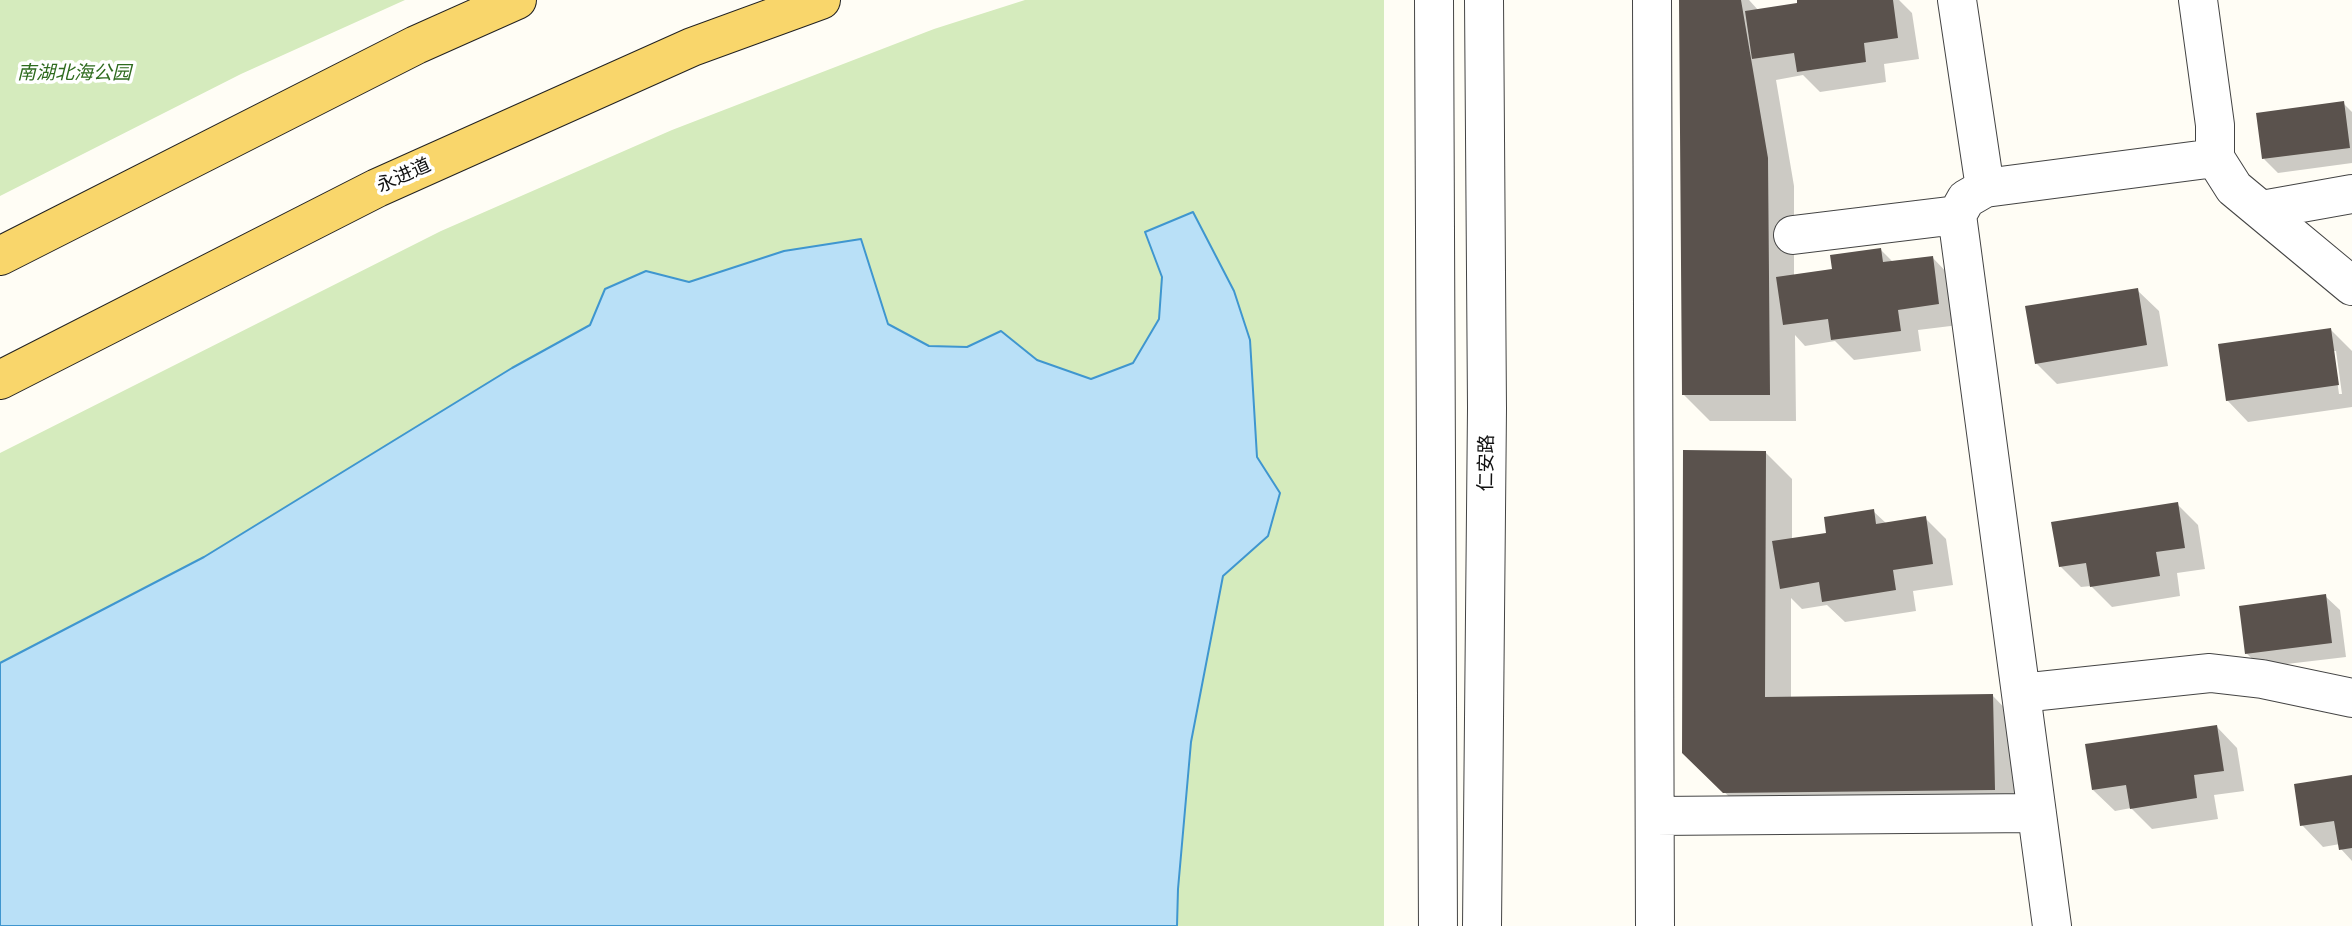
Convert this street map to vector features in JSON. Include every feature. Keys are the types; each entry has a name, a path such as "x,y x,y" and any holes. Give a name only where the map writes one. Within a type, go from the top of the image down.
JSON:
{"main road":[{"path":"0,256 416,45 517,0"},
{"name":"永进道","path":"0,380 377,188 692,47 821,0"}],"street":[{"path":"1434,0 1438,926"},
{"name":"仁安路","path":"1482,926 1487,408 1484,0"},
{"path":"1652,0 1655,926"},
{"path":"1957,0 1985,188"},
{"path":"2198,0 2215,125 2215,158 2234,188 2352,286"},
{"path":"2052,926 1957,215 1966,199 1985,188 2215,158"},
{"path":"2262,210 2352,194"},
{"path":"1793,235 1957,215"},
{"path":"2021,693 2210,673 2262,679 2352,698"},
{"path":"1656,816 2036,813"}],"green space":[{"name":"南湖北海公园","path":"0,0 405,0 241,74 0,196"},
{"path":"1025,0 1384,0 1384,926 0,926 0,453 441,231 672,130 934,29"}],"water":[{"path":"1193,212 1234,291 1250,340 1257,457 1280,493 1268,536 1223,576 1191,742 1177,926 0,926 0,663 204,557 512,368 590,325 605,289 646,271 689,282 784,251 861,239 888,324 929,346 967,347 1001,331 1037,360 1091,379 1133,363 1159,319 1162,277 1145,232"}],"building":[{"path":"1679,0 1741,0 1768,158 1770,395 1682,395"},
{"path":"1797,0 1893,0 1898,38 1864,43 1866,62 1797,72 1794,53 1752,59 1745,11 1797,3"},
{"path":"2344,101 2350,148 2262,159 2256,113"},
{"path":"1881,248 1883,262 1933,256 1939,304 1898,310 1901,331 1831,340 1828,319 1783,325 1776,277 1832,269 1830,255"},
{"path":"2138,288 2147,345 2035,364 2025,306"},
{"path":"2331,328 2339,385 2226,401 2218,344"},
{"path":"1683,450 1766,451 1765,697 1993,694 1995,790 1723,793 1682,753"},
{"path":"2178,502 2185,548 2156,552 2160,576 2090,587 2086,563 2059,567 2051,522"},
{"path":"1874,509 1876,524 1926,516 1933,564 1893,570 1896,590 1822,602 1819,582 1780,589 1772,541 1826,533 1824,517"},
{"path":"2326,594 2332,643 2245,654 2239,606"},
{"path":"2217,725 2224,771 2194,775 2197,798 2130,809 2126,785 2092,790 2085,744"},
{"path":"2352,775 2352,848 2339,850 2334,821 2300,826 2294,784"}]}
